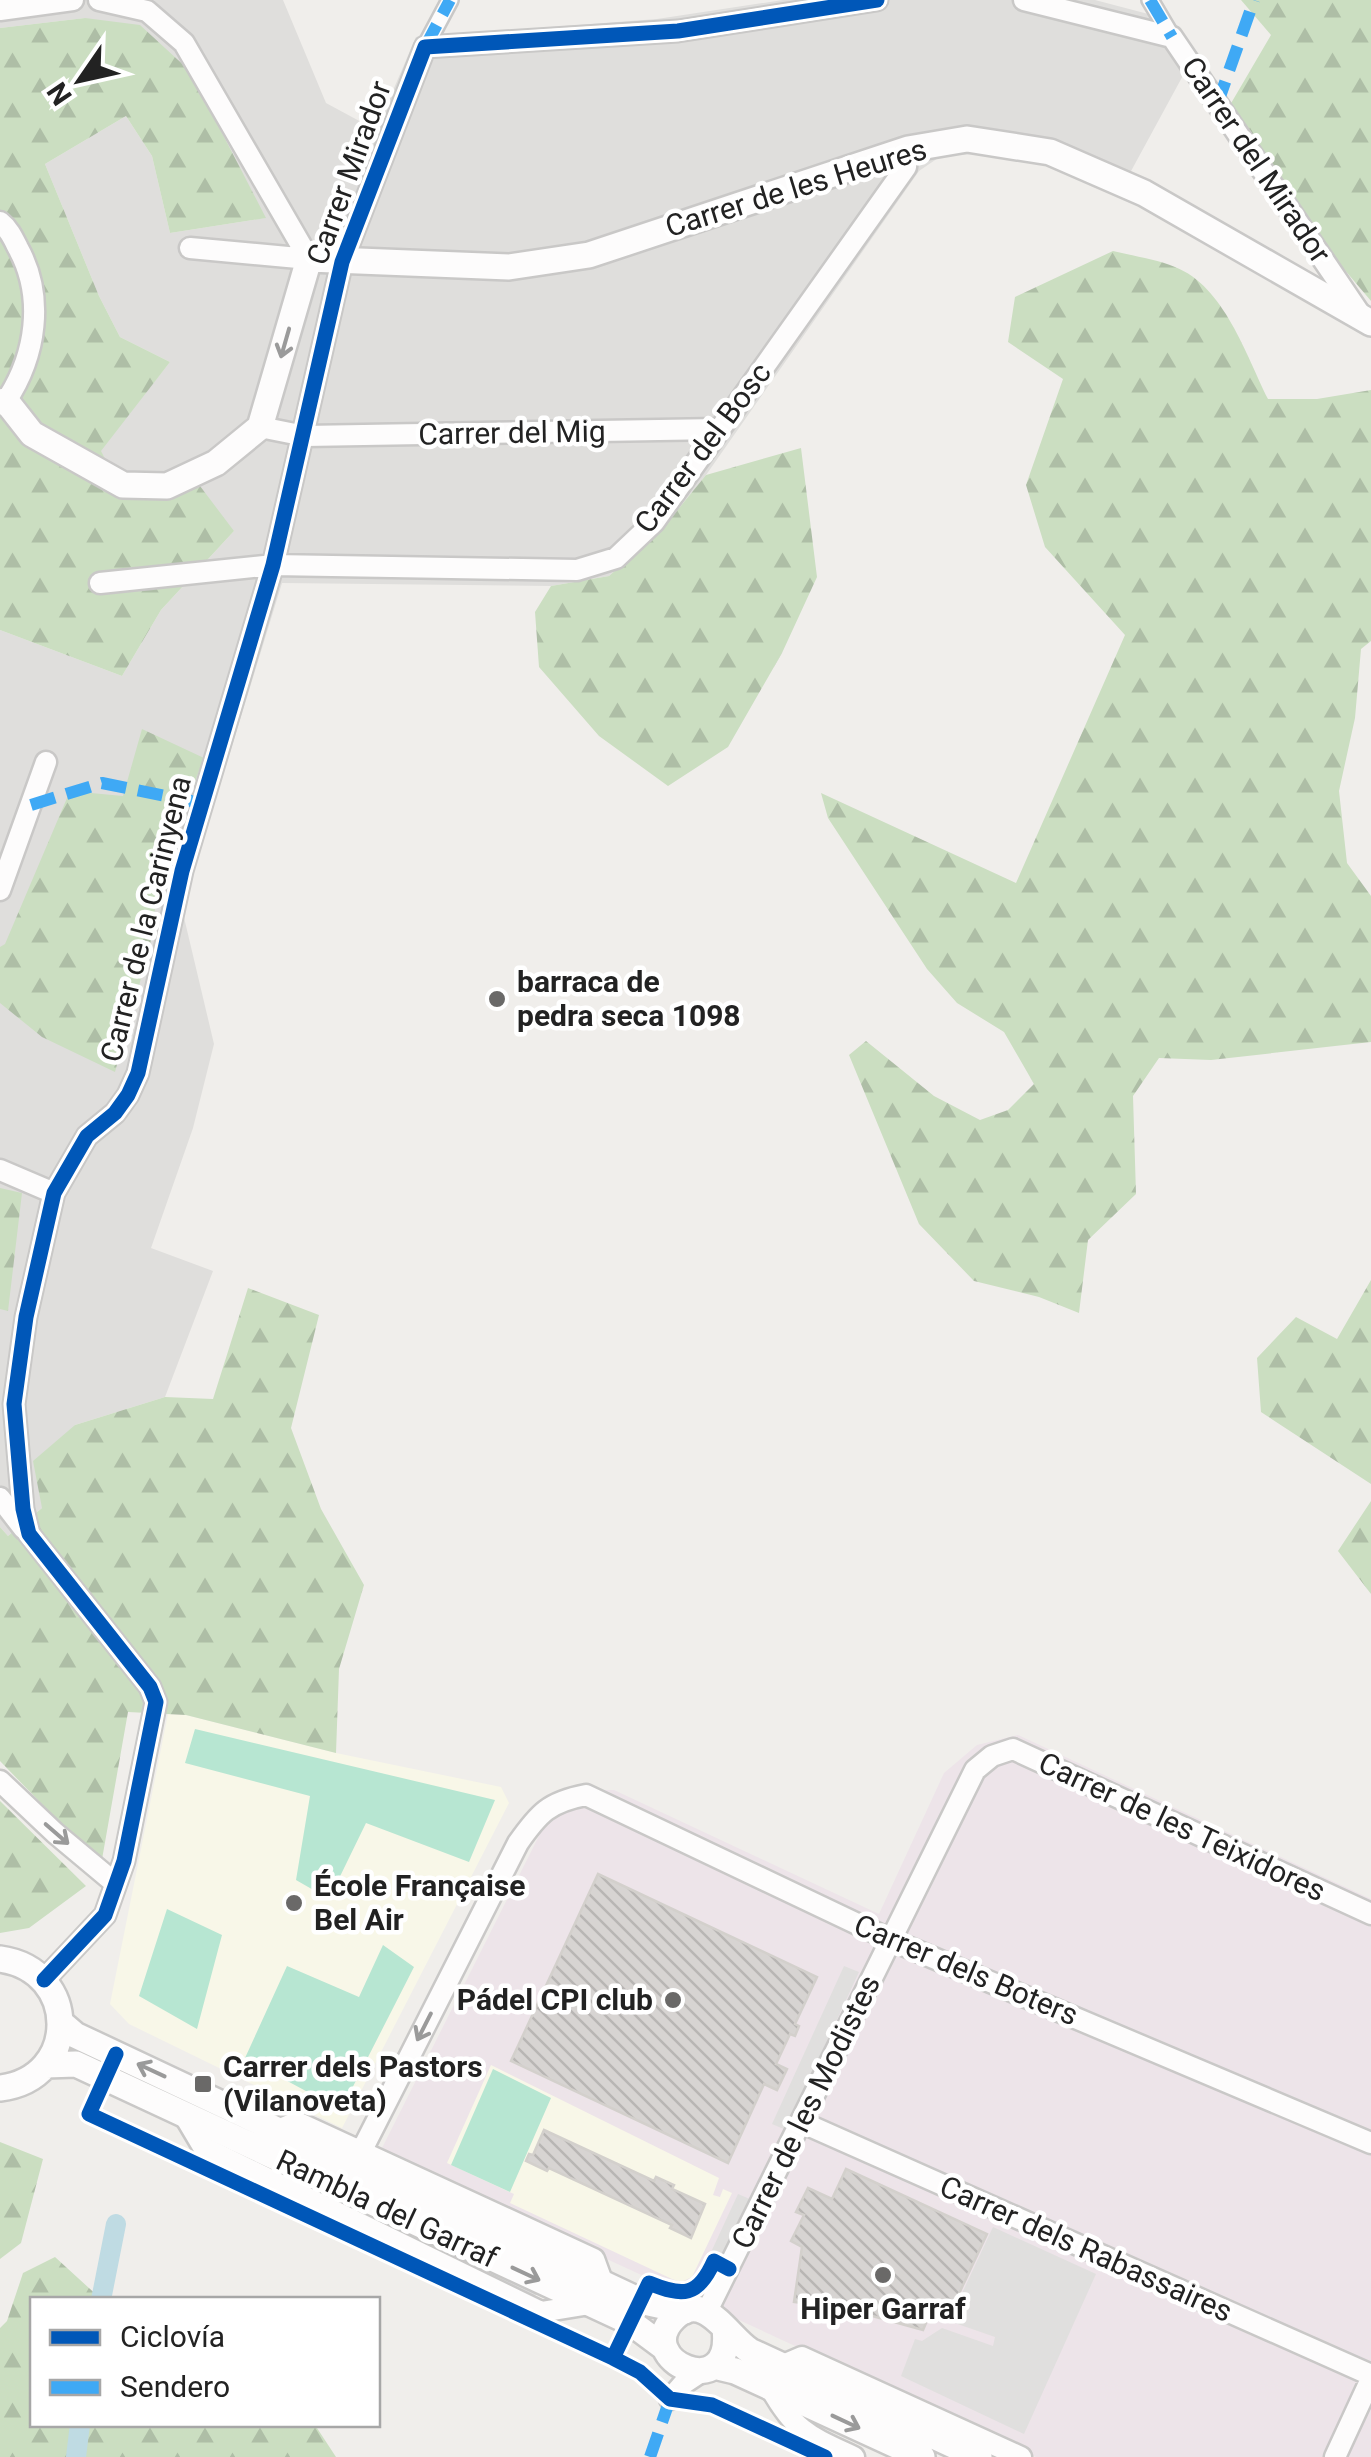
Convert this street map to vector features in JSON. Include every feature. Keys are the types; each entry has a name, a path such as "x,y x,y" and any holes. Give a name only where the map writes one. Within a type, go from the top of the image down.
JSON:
{"street":[{"path":"0,10 73,0"},
{"path":"0,222 7,227 27,264 36,315 22,377 3,402 32,434 122,485 167,486 216,462 260,426 309,258 184,43 147,12 100,0"},
{"path":"425,47 450,0"},
{"path":"425,47 678,31 878,0"},
{"path":"1024,0 1172,37"},
{"name":"Carrer del Mirador","path":"1150,0 1367,321"},
{"name":"Carrer Mirador","path":"305,436 342,262 425,47"},
{"name":"Carrer de les Heures","path":"190,248 342,262 509,267 589,256 908,149 968,139 1050,152 1144,193 1367,321"},
{"name":"Carrer del Bosc","path":"100,584 273,565 577,570 616,558 654,522 906,167 908,149"},
{"name":"Carrer del Mig","path":"260,426 305,436 719,429"},
{"name":"Carrer de la Carinyena","path":"44,1980 105,1915 132,1830 156,1702 150,1686 29,1534 14,1404 26,1317 54,1193 87,1136 114,1113 138,1073 196,820 273,565 305,436"},
{"path":"0,890 46,762"},
{"path":"0,1170 54,1193"},
{"path":"0,1498 29,1534"},
{"name":"Carrer de les Teixidores","path":"992,1756 1013,1748 1371,1914"},
{"name":"Carrer de les Modistes","path":"706,2317 975,1770 992,1756"},
{"path":"0,1781 55,1834 116,1884"},
{"name":"Carrer dels Boters","path":"362,2150 518,1843 539,1812 564,1799 586,1796 890,1940 1371,2143"},
{"path":"0,2088 26,2082 46,2065 68,2029 44,1980 25,1966 1,1959"},
{"name":"Rambla del Garraf","path":"68,2029 278,2130 596,2293 668,2353"},
{"name":"Rambla del Garraf","path":"46,2065 76,2064 184,2115 596,2293 706,2317 775,2376 922,2457"},
{"name":"Rambla del Garraf","path":"278,2130 296,2122 594,2259 596,2293"},
{"name":"Carrer dels Rabassaires","path":"801,2122 1371,2377"},
{"path":"706,2317 726,2345 723,2355 709,2368 690,2371 668,2353 664,2337 670,2321 706,2317"},
{"name":"Rambla del Garraf","path":"775,2376 802,2357 1021,2457"},
{"name":"Rambla del Garraf","path":"709,2368 775,2376 979,2457"},
{"name":"Rambla del Garraf","path":"775,2376 785,2414 804,2434 854,2457"},
{"path":"1334,2457 1371,2377"}],"shaded area":[{"path":"0,0 283,0 326,103 376,130 416,37 657,19 783,0 1095,0 1152,15 1186,70 1118,195 1045,163 987,153 941,156 919,171 706,475 662,529 609,576 551,586 282,583 182,909 214,1044 193,1128 151,1248 213,1271 165,1397 75,1425 42,1508 8,1536 0,1527 0,630 122,676 161,610 234,531 124,495 100,450 170,362 120,337 45,164 126,116 152,156 170,233 265,218 85,18 0,28"},
{"name":"École Française Bel Air","path":"168,1714 501,1787 509,1803 342,2128 129,2024 110,2004"},
{"path":"1018,1735 1371,1899 1371,2457 1036,2457 379,2154 562,1790 614,1790 879,1914 944,1773 977,1745"},
{"path":"844,1966 859,1972 786,2130 772,2124"},
{"path":"491,2065 719,2178 713,2195 720,2197 723,2189 732,2193 692,2277 681,2282 672,2279 510,2203 514,2194 447,2163"},
{"path":"251,2160 541,2294 521,2298"},
{"path":"738,2194 752,2200 726,2256 712,2250"},
{"path":"993,2227 1096,2274 1024,2434 901,2376 915,2339 922,2341 942,2328 993,2346 995,2337 949,2321"}],"green space":[{"path":"1241,0 1371,0 1371,301 1316,236 1230,105 1271,35"},
{"path":"85,18 140,25 190,71 266,218 170,233 152,156 126,116 45,164 120,337 170,362 101,451 124,495 200,486 234,531 161,610 122,676 0,630 0,28"},
{"path":"1113,251 1175,267 1207,289 1232,324 1268,399 1317,399 1371,390 1371,641 1361,649 1355,718 1339,791 1347,863 1371,896 1371,1042 1211,1060 1159,1058 1133,1096 1136,1194 1088,1240 1079,1313 1039,1297 974,1281 919,1224 849,1055 866,1041 934,1096 980,1120 1008,1110 1034,1084 1004,1032 957,1003 927,969 828,818 821,793 1016,883 1125,635 1045,547 1026,485 1063,379 1008,342 1015,297"},
{"path":"801,448 817,577 782,653 728,747 668,786 599,736 539,667 535,612 551,586 609,576 662,529 706,475"},
{"path":"142,729 204,758 160,872 150,946 115,1072 42,1037 0,1003 0,947 5,944 70,791 123,796"},
{"path":"0,1188 22,1193 8,1311 0,1309"},
{"path":"1371,1280 1371,1484 1261,1412 1257,1358 1296,1317 1337,1339"},
{"path":"248,1288 319,1315 291,1428 321,1509 364,1585 339,1669 336,1753 186,1715 128,1712 101,1865 0,1761 0,1527 8,1536 42,1508 33,1461 75,1425 165,1397 213,1399"},
{"path":"1371,1501 1371,1594 1338,1551"},
{"path":"195,1729 495,1800 469,1862 366,1823 329,1899 296,1880 310,1796 185,1763"},
{"path":"0,1801 86,1886 29,1928 0,1933"},
{"path":"167,1909 222,1935 197,2029 139,1996"},
{"path":"383,1945 414,1967 341,2110 245,2058 287,1966 359,1997"},
{"path":"493,2069 551,2098 510,2192 451,2165"},
{"path":"0,2142 43,2159 21,2243 0,2259"},
{"path":"55,2257 99,2297 30,2297 30,2427 316,2427 336,2457 0,2457 0,2328 7,2321 23,2273"}],"building":[{"name":"Pádel CPI club","path":"598,1874 817,1977 795,2024 799,2026 795,2036 790,2034 776,2064 787,2069 777,2090 764,2084 728,2163 511,2061"},
{"path":"544,2130 654,2181 656,2177 674,2185 672,2189 705,2204 691,2238 670,2228 672,2225 526,2161 529,2154 533,2155"},
{"name":"Hiper Garraf","path":"846,2169 987,2234 948,2317 932,2309 923,2330 847,2309 794,2302 802,2247 791,2241 804,2215 796,2212 808,2188 832,2199"}],"waterway":[{"path":"102,2297 116,2224"},
{"path":"76,2457 80,2427"}],"marked path":[{"path":"425,47 450,0"},
{"path":"1150,0 1172,37"},
{"path":"1217,105 1254,0"},
{"path":"31,805 102,783 200,803"},
{"path":"650,2457 670,2399"}],"cycle path":[{"path":"44,1980 105,1915 124,1861 156,1702 150,1687 29,1534 23,1509 14,1404 26,1317 54,1193 87,1136 115,1113 138,1073 182,871 273,565 342,262 425,47 678,31 877,0"},
{"path":"116,2054 89,2114 613,2358 640,2372 670,2399 712,2405 825,2457"},
{"path":"613,2358 649,2283 671,2291 688,2291 702,2282 714,2261 729,2269"}],"place":[{"name":"barraca de pedra seca 1098","path":"497,999"},
{"name":"École Française Bel Air","path":"294,1903"},
{"name":"Pádel CPI club","path":"673,2000"},
{"name":"Carrer dels Pastors (Vilanoveta)","path":"203,2084"},
{"name":"Hiper Garraf","path":"883,2275"}]}
